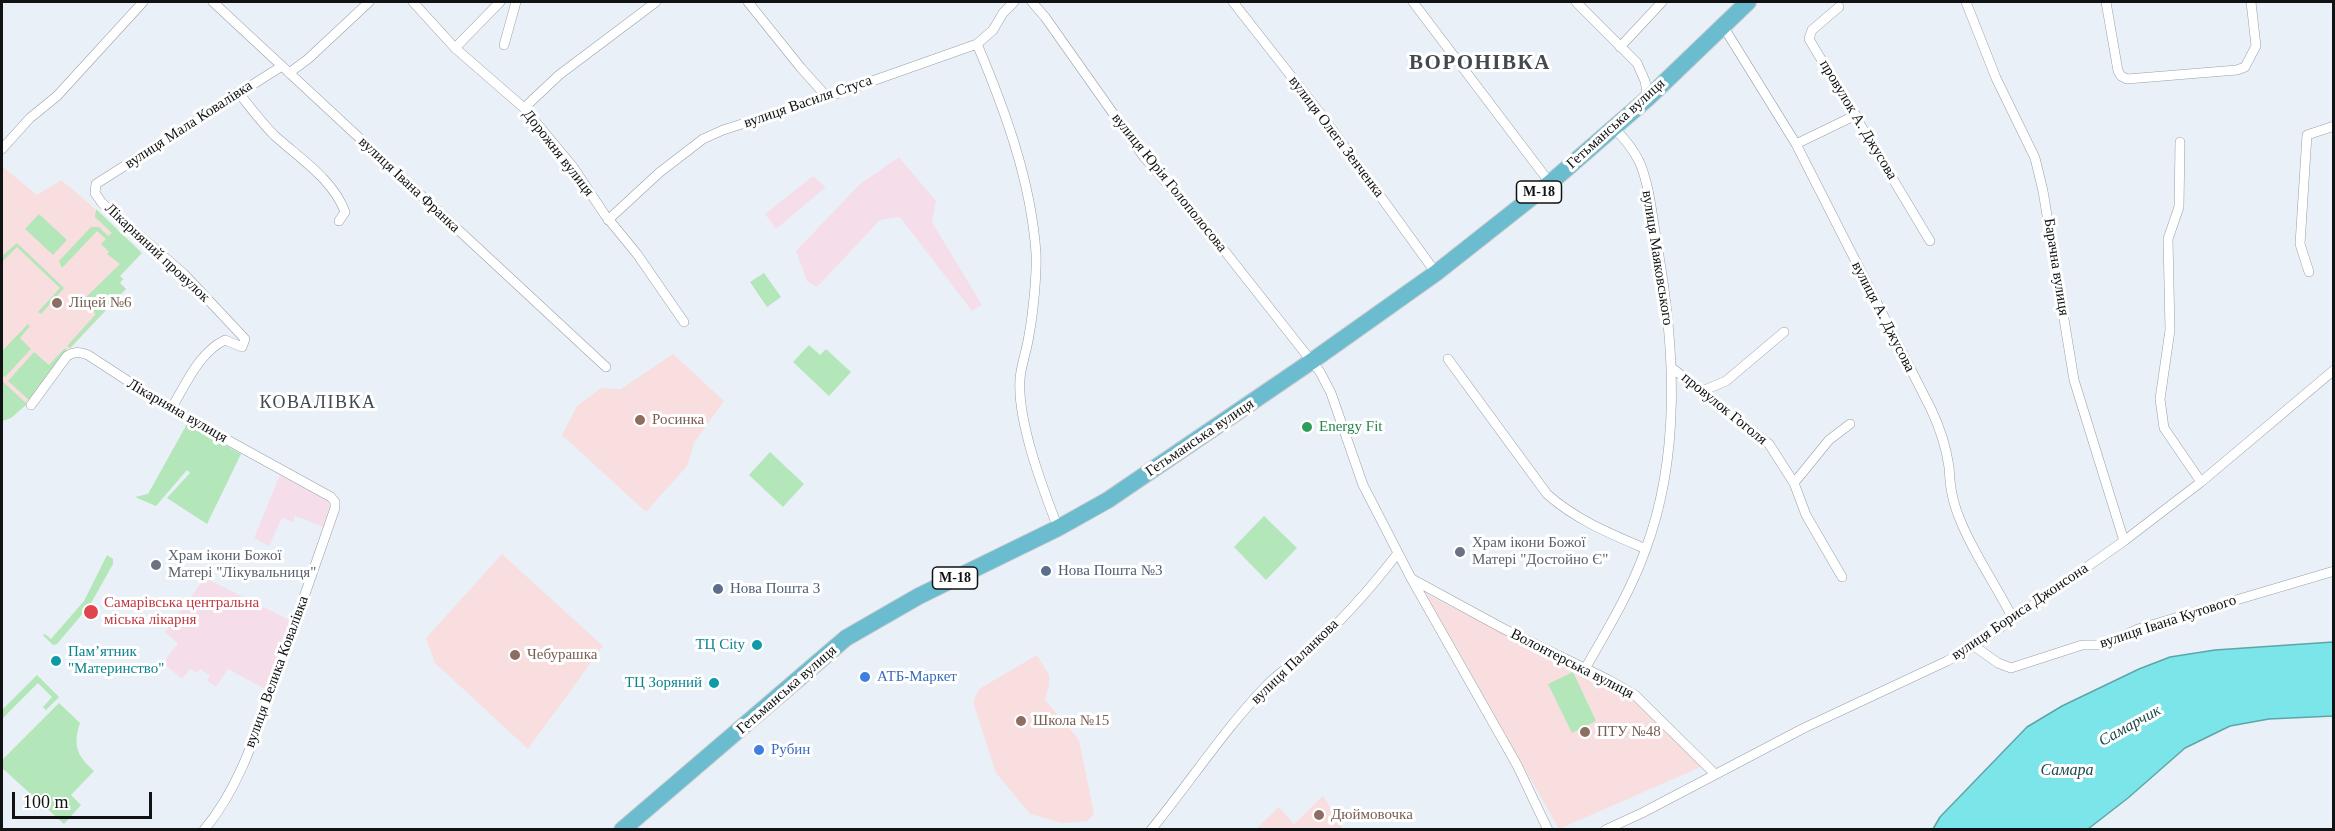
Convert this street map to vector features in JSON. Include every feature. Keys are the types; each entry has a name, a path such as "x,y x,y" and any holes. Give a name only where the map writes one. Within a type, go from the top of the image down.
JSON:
{"highway":[{"name":"Гетьманська вулиця","path":"622,830 846,638 919,596 1058,528 1108,500 1436,273 1550,183 1614,128 1748,2"}],"street":[{"path":"2,149 30,118 57,96 143,2"},
{"name":"вулиця Івана Франка","path":"213,2 606,367"},
{"name":"вулиця Мала Ковалівка","path":"96,184 238,92 308,59 369,2"},
{"name":"Дорожня вулиця","path":"413,2 455,48 524,108 573,167 608,220 637,254 684,322"},
{"path":"455,48 500,2"},
{"path":"504,45 516,2"},
{"path":"524,108 559,75 656,2"},
{"path":"748,2 827,97"},
{"name":"вулиця Василя Стуса","path":"608,220 660,172 703,139 723,130 827,97 977,44 993,30 1003,13 1014,2"},
{"name":"вулиця Юрія Голополосова","path":"1032,2 1046,17 1144,157 1220,244 1312,361"},
{"name":"вулиця Олега Зенченка","path":"1233,2 1320,113 1436,273"},
{"path":"1413,2 1550,183"},
{"path":"1576,2 1637,63 1645,81 1648,98"},
{"path":"1620,46 1662,2"},
{"name":"Барачна вулиця","path":"1966,2 1996,78 2036,158 2074,380 2124,541"},
{"path":"2106,2 2118,71 2127,79 2237,70 2246,67 2256,46 2252,2"},
{"name":"провулок А. Джусова","path":"1839,7 1812,30 1809,39 1930,241"},
{"name":"вулиця А. Джусова","path":"1723,26 1796,144 1941,431 1949,467 1950,490 1957,513 1969,542 2013,619"},
{"path":"977,44 1003,106 1032,221 1036,255 1030,334 1020,380 1024,428 1058,528"},
{"path":"238,92 272,133 323,178 341,201 345,213 339,221"},
{"path":"1796,144 1856,116"},
{"path":"2309,272 2300,244 2307,135 2334,126"},
{"name":"вулиця Маяковського","path":"1585,669 1630,588 1646,549 1662,491 1670,434 1672,368 1667,302 1644,179 1638,160 1614,128"},
{"path":"2180,142 2179,207 2168,239 2170,330 2160,399 2164,428 2201,482"},
{"name":"Лікарняний провулок","path":"96,184 95,193 102,203 184,274 245,339 242,347 225,339 217,343 192,374 171,409"},
{"path":"1702,391 1726,381 1784,332"},
{"name":"Лікарняна вулиця","path":"31,405 67,356 72,352 80,352 171,409 331,497 335,502 335,508"},
{"path":"1448,359 1546,495 1580,519 1646,549"},
{"path":"1312,361 1331,393 1363,484 1411,578 1482,701 1548,830"},
{"name":"провулок Гоголя","path":"1672,368 1769,444 1794,483 1806,515 1842,577"},
{"name":"вулиця Бориса Джонсона","path":"1605,830 1626,825 1642,813 1715,774 1804,728 1947,661 1974,645 2124,541 2201,482 2334,370"},
{"path":"1794,483 1828,440 1850,424"},
{"name":"вулиця Велика Ковалівка","path":"204,830 224,804 245,762 335,508"},
{"name":"вулиця Паланкова","path":"1151,830 1224,734 1263,690 1335,626 1378,580 1398,553"},
{"name":"вулиця Івана Кутового","path":"1974,645 1998,663 2011,668 2082,645 2103,645 2138,628 2334,571"},
{"name":"Волонтерська вулиця","path":"1411,578 1504,629 1635,695 1715,774"}],"shaded area":[{"path":"899,157 936,201 932,222 982,305 972,311 900,217 880,220 817,287 807,281 796,251 860,184"},
{"name":"Ліцей №6","path":"2,166 37,195 61,180 142,253 120,276 123,279 120,283 126,289 68,351 27,404 11,418 2,421"},
{"path":"813,176 826,187 776,229 765,214"},
{"name":"Росинка","path":"673,354 724,401 694,443 687,466 646,512 562,435 577,406 601,388 621,389"},
{"path":"280,475 327,500 330,505 323,527 295,516 293,522 282,518 269,546 254,538"},
{"name":"Чебурашка","path":"502,554 603,646 528,749 435,663 426,638"},
{"path":"205,578 291,621 267,690 228,669 216,687 207,681 210,676 200,669 197,673 190,669 182,679 163,663 178,643 165,632"},
{"name":"ПТУ №48","path":"1426,594 1631,697 1701,767 1559,829"},
{"name":"Школа №15","path":"1037,655 1049,675 1045,700 1079,740 1094,814 1087,821 1062,823 1030,814 996,773 973,702 979,689"},
{"name":"Дюймовочка","path":"1323,796 1343,829 1256,829 1279,807 1294,824"}],"green space":[{"path":"96,209 142,253 120,276 123,279 120,283 126,289 70,348 67,346 96,314 82,301 120,264 107,254 109,252 101,244 106,239 97,231 62,268 59,261 91,227 99,227 108,236 112,233 95,217"},
{"path":"39,214 67,240 53,255 25,229"},
{"path":"17,243 64,288 41,314 38,312 60,288 17,247 3,261 3,255"},
{"path":"764,273 781,297 767,307 750,282"},
{"path":"28,324 30,326 20,338 31,349 5,377 2,375 2,351"},
{"path":"809,345 820,355 826,349 851,372 829,396 793,362"},
{"path":"65,348 68,351 30,401 8,381 34,352 49,365"},
{"path":"2,381 27,404 11,418 2,421"},
{"path":"187,424 241,454 207,524 167,498 190,473 187,470 156,506 135,497 148,494"},
{"path":"770,452 804,484 783,507 749,475"},
{"path":"1264,516 1297,548 1266,580 1234,547"},
{"path":"107,555 113,559 113,564 90,605 57,644 53,645 43,635 51,639 84,601"},
{"path":"1573,672 1596,721 1572,733 1548,684"},
{"path":"37,675 59,697 46,710 43,707 52,697 38,683 2,719 2,710"},
{"path":"59,703 80,723 77,738 78,749 83,760 94,771 71,795 81,805 64,824 2,768 2,760"}],"water":[{"name":"Самара","path":"2333,642 2333,716 2269,719 2230,726 2185,748 2128,798 2088,829 1933,829 1940,817 2027,727 2062,706 2139,669 2170,657 2215,650"}],"place":[{"name":"Ліцей №6","path":"57,303"},
{"name":"Росинка","path":"640,420"},
{"name":"Energy Fit","path":"1307,427"},
{"name":"Храм ікони Божої Матері \"Достойно Є\"","path":"1460,552"},
{"name":"Храм ікони Божої Матері \"Лікувальниця\"","path":"156,565"},
{"name":"Нова Пошта №3","path":"1046,571"},
{"name":"Нова Пошта 3","path":"718,589"},
{"name":"Самарівська центральна міська лікарня","path":"91,612"},
{"name":"ТЦ City","path":"757,645"},
{"name":"Чебурашка","path":"515,655"},
{"name":"Пам’ятник \"Материнство\"","path":"56,661"},
{"name":"АТБ-Маркет","path":"865,677"},
{"name":"ТЦ Зоряний","path":"714,683"},
{"name":"Школа №15","path":"1021,721"},
{"name":"ПТУ №48","path":"1585,732"},
{"name":"Рубин","path":"759,750"},
{"name":"Дюймовочка","path":"1319,815"}],"district":[{"name":"ВОРОНІВКА","path":"1480,64"},
{"name":"КОВАЛІВКА","path":"318,403"}],"water label":[{"name":"Самарчик","path":"2130,726"}]}
